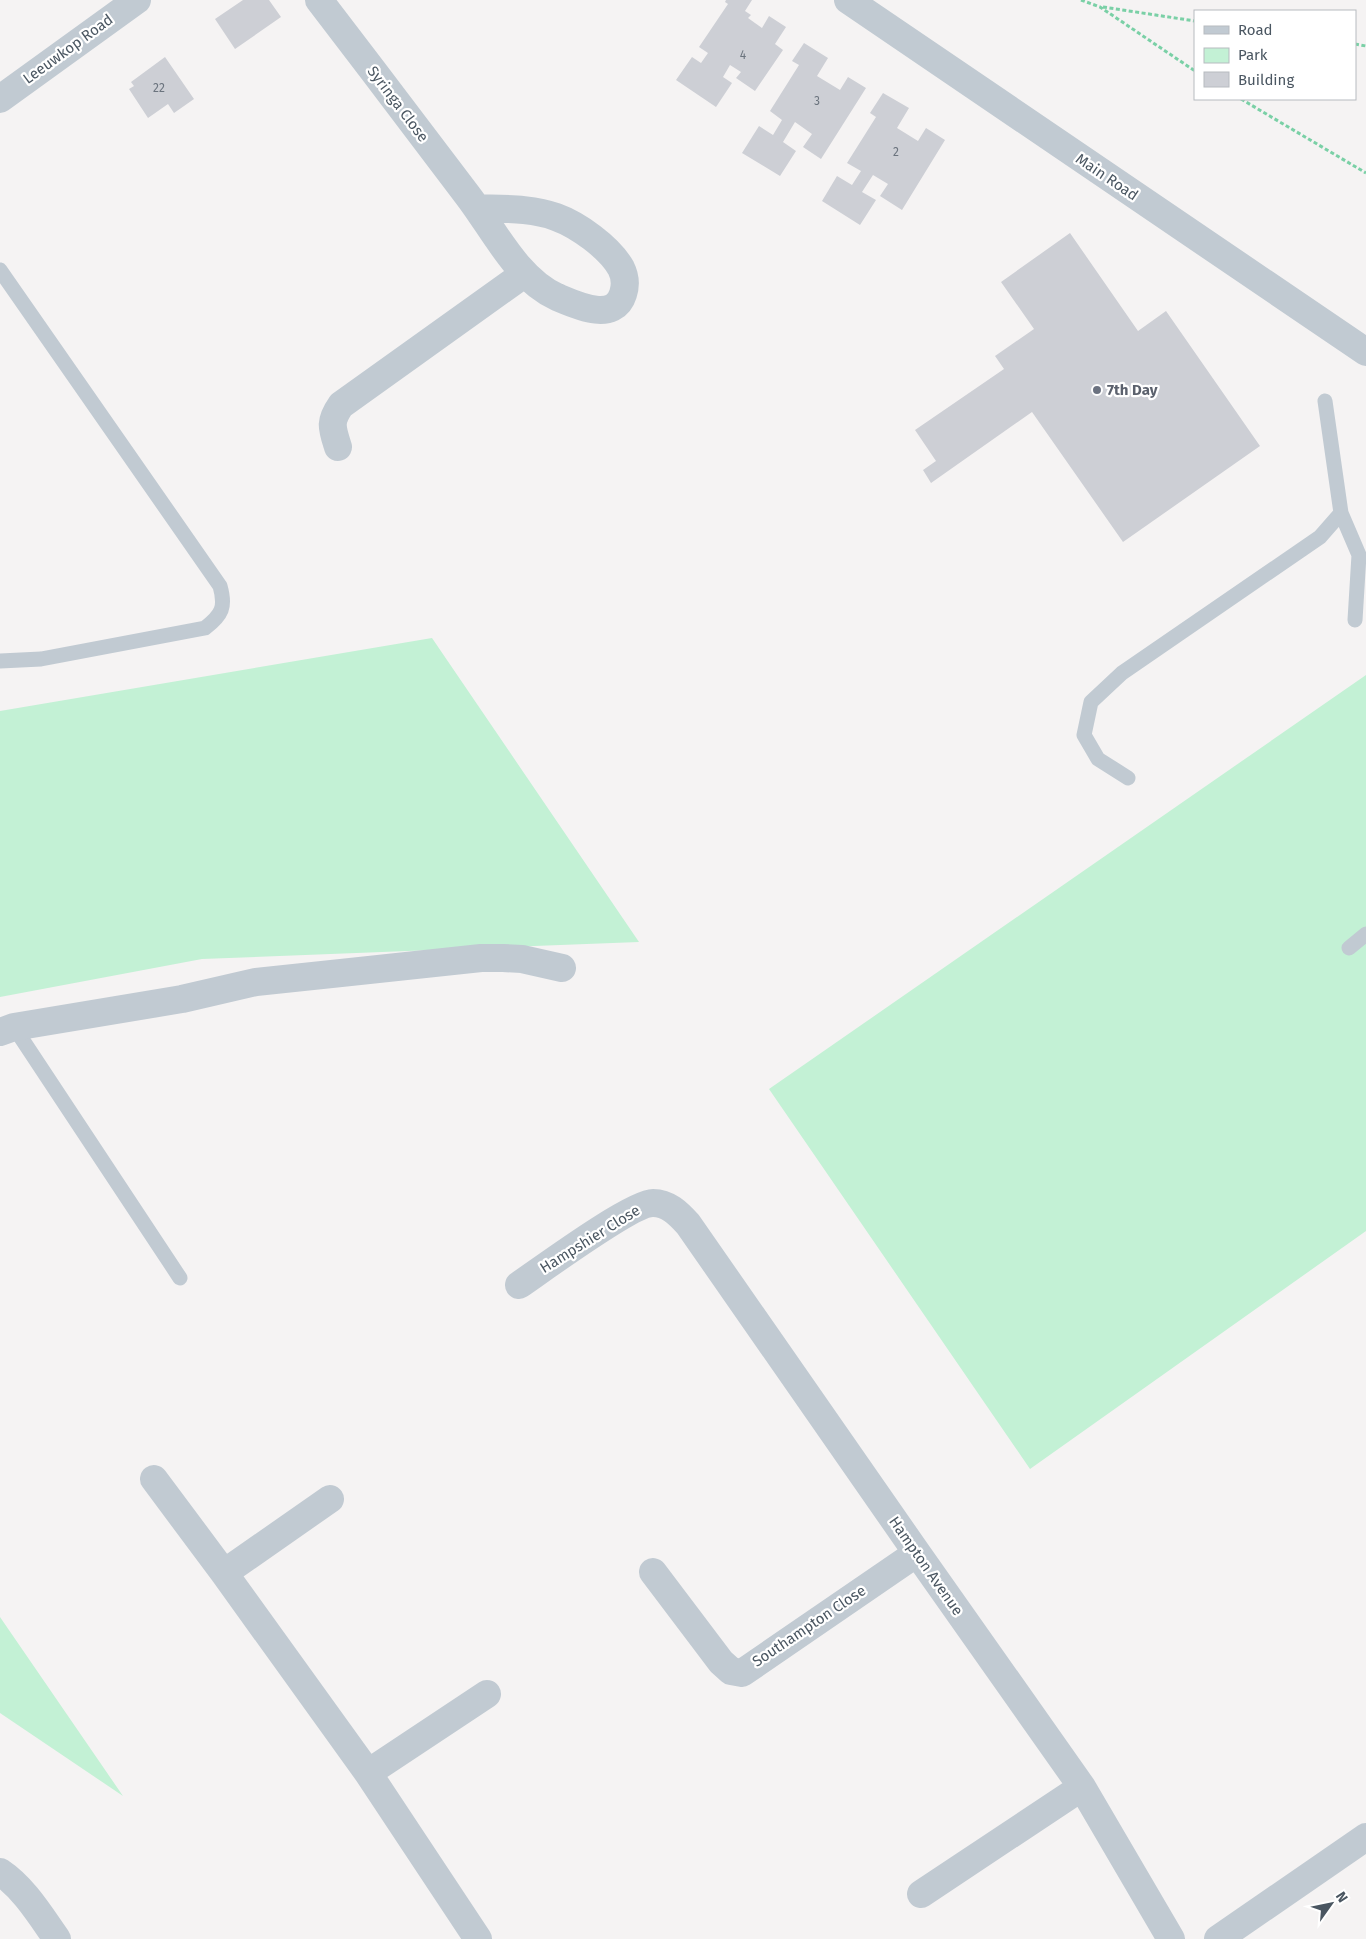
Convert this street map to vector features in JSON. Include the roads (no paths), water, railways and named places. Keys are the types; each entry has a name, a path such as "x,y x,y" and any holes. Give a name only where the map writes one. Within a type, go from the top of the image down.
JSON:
{"street":[{"name":"Leeuwkop Road","path":"0,99 136,0"},
{"name":"Syringa Close","path":"319,0 477,208 524,274 544,291 574,305 588,309 602,311 609,309 623,296 625,279 620,267 605,248 577,228 556,217 532,211 477,208"},
{"name":"Main Road","path":"848,0 1366,352"},
{"path":"338,447 331,425 341,405 524,274"},
{"path":"7,1030 182,999 256,982 481,958 522,959 562,968"},
{"name":"Hampshier Close","path":"519,1285 636,1208 651,1203 665,1205"},
{"name":"Hampton Avenue","path":"665,1205 678,1212 688,1224 1082,1786 1171,1939"},
{"path":"154,1479 368,1773 478,1939"},
{"path":"224,1573 330,1499"},
{"name":"Southampton Close","path":"653,1572 721,1662 731,1671 742,1673 917,1553"},
{"path":"368,1773 486,1694"},
{"path":"921,1894 1082,1786"},
{"path":"1218,1939 1366,1837"},
{"path":"0,1872 9,1878 36,1909 56,1939"}],"lane":[{"path":"0,270 220,586 224,598 222,612 205,628 41,659 0,661"},
{"path":"1325,401 1341,513 1359,555 1355,620"},
{"path":"1128,778 1098,759 1084,735 1090,702 1122,673 1320,538 1341,513"},
{"path":"1348,948 1366,934"},
{"path":"7,1030 180,1278"}],"place":[{"name":"7th Day","path":"1097,390"}]}
